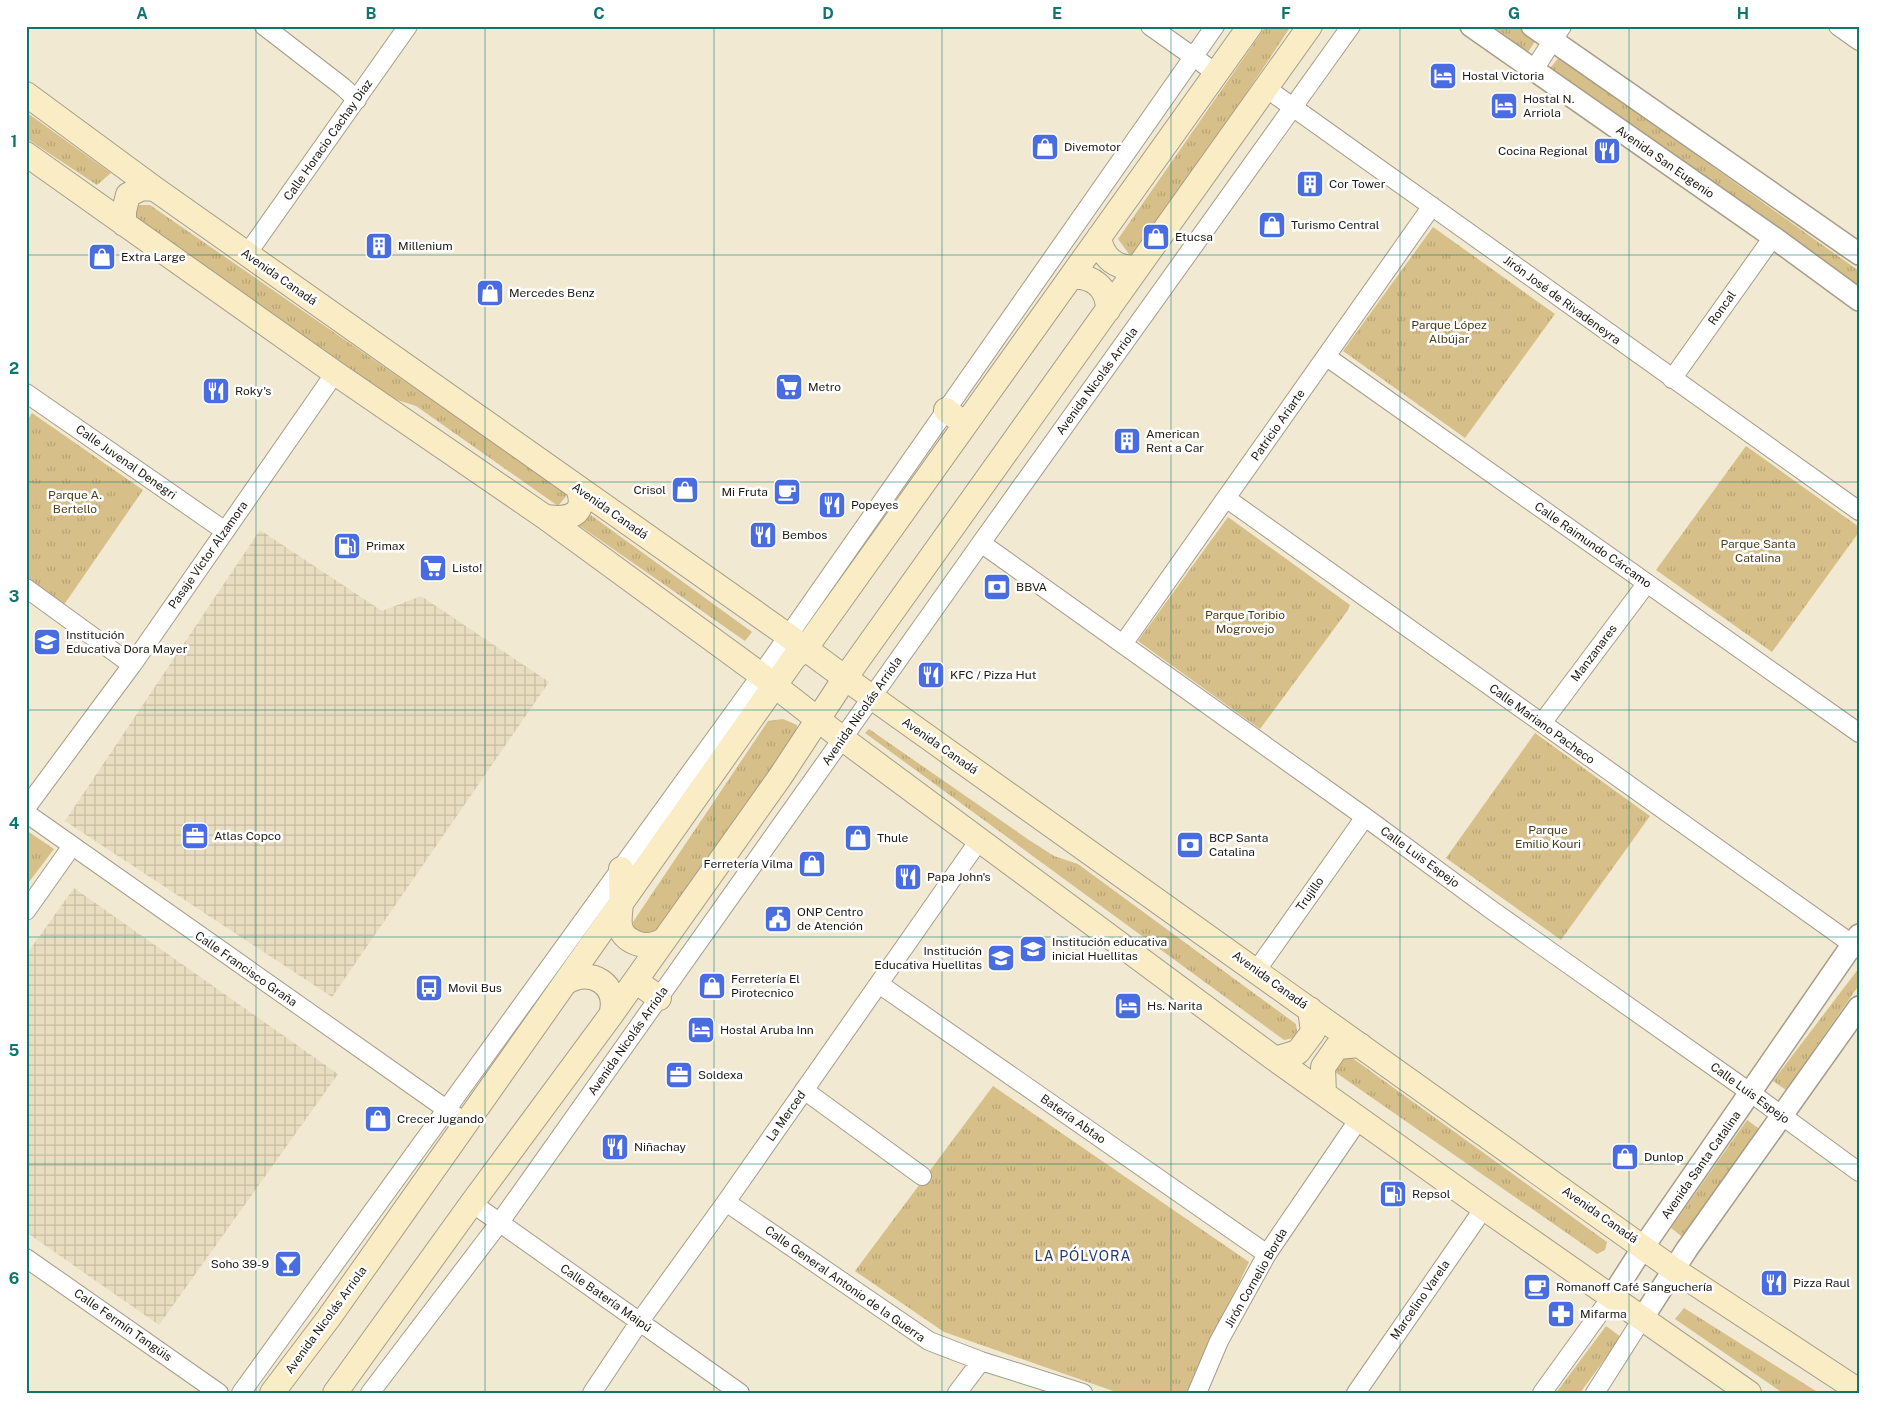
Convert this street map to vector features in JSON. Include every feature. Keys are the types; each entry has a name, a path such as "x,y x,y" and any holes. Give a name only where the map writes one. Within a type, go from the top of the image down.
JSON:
{"main road":[{"name":"Avenida Nicolás Arriola","path":"272,1393 328,1319 621,905 767,681 794,658 796,642 965,424 1250,26"},
{"path":"335,1393 636,981 780,777 845,678 1310,26"},
{"name":"Avenida Canadá","path":"26,94 155,189 796,642 1644,1246 1673,1269 1859,1391"},
{"path":"26,154 335,373 545,517 1358,1119 1749,1393"},
{"path":"124,224 124,211 128,195 142,188 155,189"},
{"path":"1099,237 1103,251 1112,262 1125,268 1138,267"},
{"path":"1071,277 1080,276 1096,282 1106,294 1108,310"},
{"path":"946,410 965,424"},
{"path":"545,517 568,518 576,514 581,501 578,488"},
{"path":"621,869 621,905 618,918 622,932 632,941 646,945 653,945 665,939"},
{"path":"565,983 585,976 592,977 604,984 613,1002 611,1015"},
{"path":"636,981 659,998"},
{"path":"1276,1059 1298,1052 1313,1032 1310,1009"},
{"path":"1324,1094 1324,1067 1337,1047 1360,1045"}],"street":[{"path":"264,26 357,100"},
{"name":"Calle Horacio Cachay Diaz","path":"247,254 408,26"},
{"path":"1150,26 1216,73"},
{"name":"Avenida Nicolás Arriola","path":"796,642 946,410 1215,26"},
{"name":"Avenida Nicolás Arriola","path":"370,1393 500,1222 981,543 1351,26"},
{"name":"Avenida San Eugenio","path":"1471,26 1773,237 1859,300"},
{"path":"1532,26 1557,33 1859,254"},
{"path":"1838,26 1859,41"},
{"path":"1533,71 1557,33"},
{"name":"Jirón José de Rivadeneyra","path":"1266,88 1859,511"},
{"name":"Patricio Ariarte","path":"1123,644 1432,206"},
{"name":"Roncal","path":"1672,379 1773,237"},
{"name":"Calle Raimundo Cárcamo","path":"1327,356 1859,733"},
{"name":"Pasaje Víctor Alzamora","path":"26,808 132,666 335,373"},
{"name":"Calle Juvenal Denegri","path":"29,400 225,531"},
{"name":"Calle Mariano Pacheco","path":"1226,498 1542,723 1857,943"},
{"name":"Calle Luis Espejo","path":"981,543 1859,1172"},
{"name":"Manzanares","path":"1542,723 1647,583"},
{"path":"26,588 132,666"},
{"name":"Avenida Nicolás Arriola","path":"241,1393 621,869 767,681"},
{"name":"Calle Francisco Graña","path":"26,813 467,1124"},
{"name":"Trujillo","path":"1256,970 1365,817"},
{"name":"La Merced","path":"592,1393 640,1321 726,1202 980,839"},
{"path":"26,911 72,846"},
{"name":"Avenida Santa Catalina","path":"1542,1393 1612,1296 1644,1246 1857,943"},
{"name":"Batería Abtao","path":"879,984 1267,1254"},
{"path":"1595,1393 1673,1269 1859,1006"},
{"path":"804,1090 922,1176"},
{"name":"Jirón Cornelio Borda","path":"1197,1393 1219,1341 1267,1254 1358,1119"},
{"name":"Calle General Antonio de la Guerra","path":"726,1202 929,1342 981,1361 1083,1393"},
{"name":"Calle Batería Maipú","path":"472,1203 740,1393"},
{"name":"Marcelino Varela","path":"1356,1393 1484,1208"},
{"name":"Calle Fermín Tangüis","path":"26,1258 219,1393"},
{"path":"957,1393 981,1361"}],"shaded area":[{"path":"260,530 382,611 421,596 549,682 332,997 65,821"},
{"path":"74,888 338,1074 159,1325 26,1232 26,955"}],"green space":[{"path":"1266,26 1291,26 1139,255 1129,254 1118,239"},
{"path":"1492,26 1517,26 1536,40 1528,52"},
{"path":"1559,57 1859,271 1859,293 1548,71"},
{"path":"26,112 111,173 97,185 26,138"},
{"path":"135,205 150,205 568,494 558,506 416,406 388,397 135,225"},
{"name":"Parque López Albújar","path":"1433,227 1555,314 1465,438 1343,351"},
{"name":"Parque A. Bertello","path":"32,413 143,490 59,612 26,588 26,422"},
{"name":"Parque Santa Catalina","path":"1746,446 1859,527 1859,532 1772,652 1656,570"},
{"path":"588,513 752,632 745,641 573,521"},
{"name":"Parque Toribio Mogrovejo","path":"1228,517 1350,605 1260,729 1138,641"},
{"path":"783,719 797,725 796,737 653,935 634,933 633,922 768,721"},
{"path":"869,729 1029,840 1054,856 1078,864 1296,1024 1297,1031 1294,1038 1284,1040 865,733"},
{"name":"Parque Emilio Kouri","path":"1535,733 1650,816 1561,940 1446,858"},
{"path":"26,830 54,849 26,886"},
{"path":"1859,968 1859,985 1786,1090 1773,1081"},
{"path":"1351,1057 1607,1242 1605,1250 1597,1254 1335,1072 1335,1062 1341,1058"},
{"path":"993,1086 1249,1262 1187,1393 1119,1393 944,1332 855,1271"},
{"path":"1747,1120 1761,1130 1685,1239 1671,1228"},
{"path":"1684,1308 1819,1393 1783,1393 1675,1319"},
{"path":"1606,1326 1621,1337 1580,1393 1556,1393"}],"place":[{"name":"Hostal Victoria","path":"1443,76"},
{"name":"Hostal N. Arriola","path":"1504,106"},
{"name":"Divemotor","path":"1045,147"},
{"name":"Cocina Regional","path":"1607,151"},
{"name":"Cor Tower","path":"1310,184"},
{"name":"Turismo Central","path":"1272,225"},
{"name":"Etucsa","path":"1156,237"},
{"name":"Millenium","path":"379,246"},
{"name":"Extra Large","path":"102,257"},
{"name":"Mercedes Benz","path":"490,293"},
{"name":"Metro","path":"789,387"},
{"name":"Roky's","path":"216,391"},
{"name":"American Rent a Car","path":"1127,441"},
{"name":"Crisol","path":"685,490"},
{"name":"Mi Fruta","path":"787,492"},
{"name":"Popeyes","path":"832,505"},
{"name":"Bembos","path":"763,535"},
{"name":"Primax","path":"347,546"},
{"name":"Listo!","path":"433,568"},
{"name":"BBVA","path":"997,587"},
{"name":"Institución Educativa Dora Mayer","path":"47,642"},
{"name":"KFC / Pizza Hut","path":"931,675"},
{"name":"Atlas Copco","path":"195,836"},
{"name":"Thule","path":"858,838"},
{"name":"BCP Santa Catalina","path":"1190,845"},
{"name":"Ferretería Vilma","path":"812,864"},
{"name":"Papa John's","path":"908,877"},
{"name":"ONP Centro de Atención","path":"778,919"},
{"name":"Institución educativa inicial Huellitas","path":"1033,949"},
{"name":"Institución Educativa Huellitas","path":"1001,958"},
{"name":"Ferretería El Pirotecnico","path":"712,986"},
{"name":"Movil Bus","path":"429,988"},
{"name":"Hs. Narita","path":"1128,1006"},
{"name":"Hostal Aruba Inn","path":"701,1030"},
{"name":"Soldexa","path":"679,1075"},
{"name":"Crecer Jugando","path":"378,1119"},
{"name":"Niñachay","path":"615,1147"},
{"name":"Dunlop","path":"1625,1157"},
{"name":"Repsol","path":"1393,1194"},
{"name":"Soho 39-9","path":"288,1264"},
{"name":"Pizza Raul","path":"1774,1283"},
{"name":"Romanoff Café Sanguchería","path":"1537,1287"},
{"name":"Mifarma","path":"1561,1314"}],"district":[{"name":"LA PÓLVORA","path":"1083,1256"}]}
